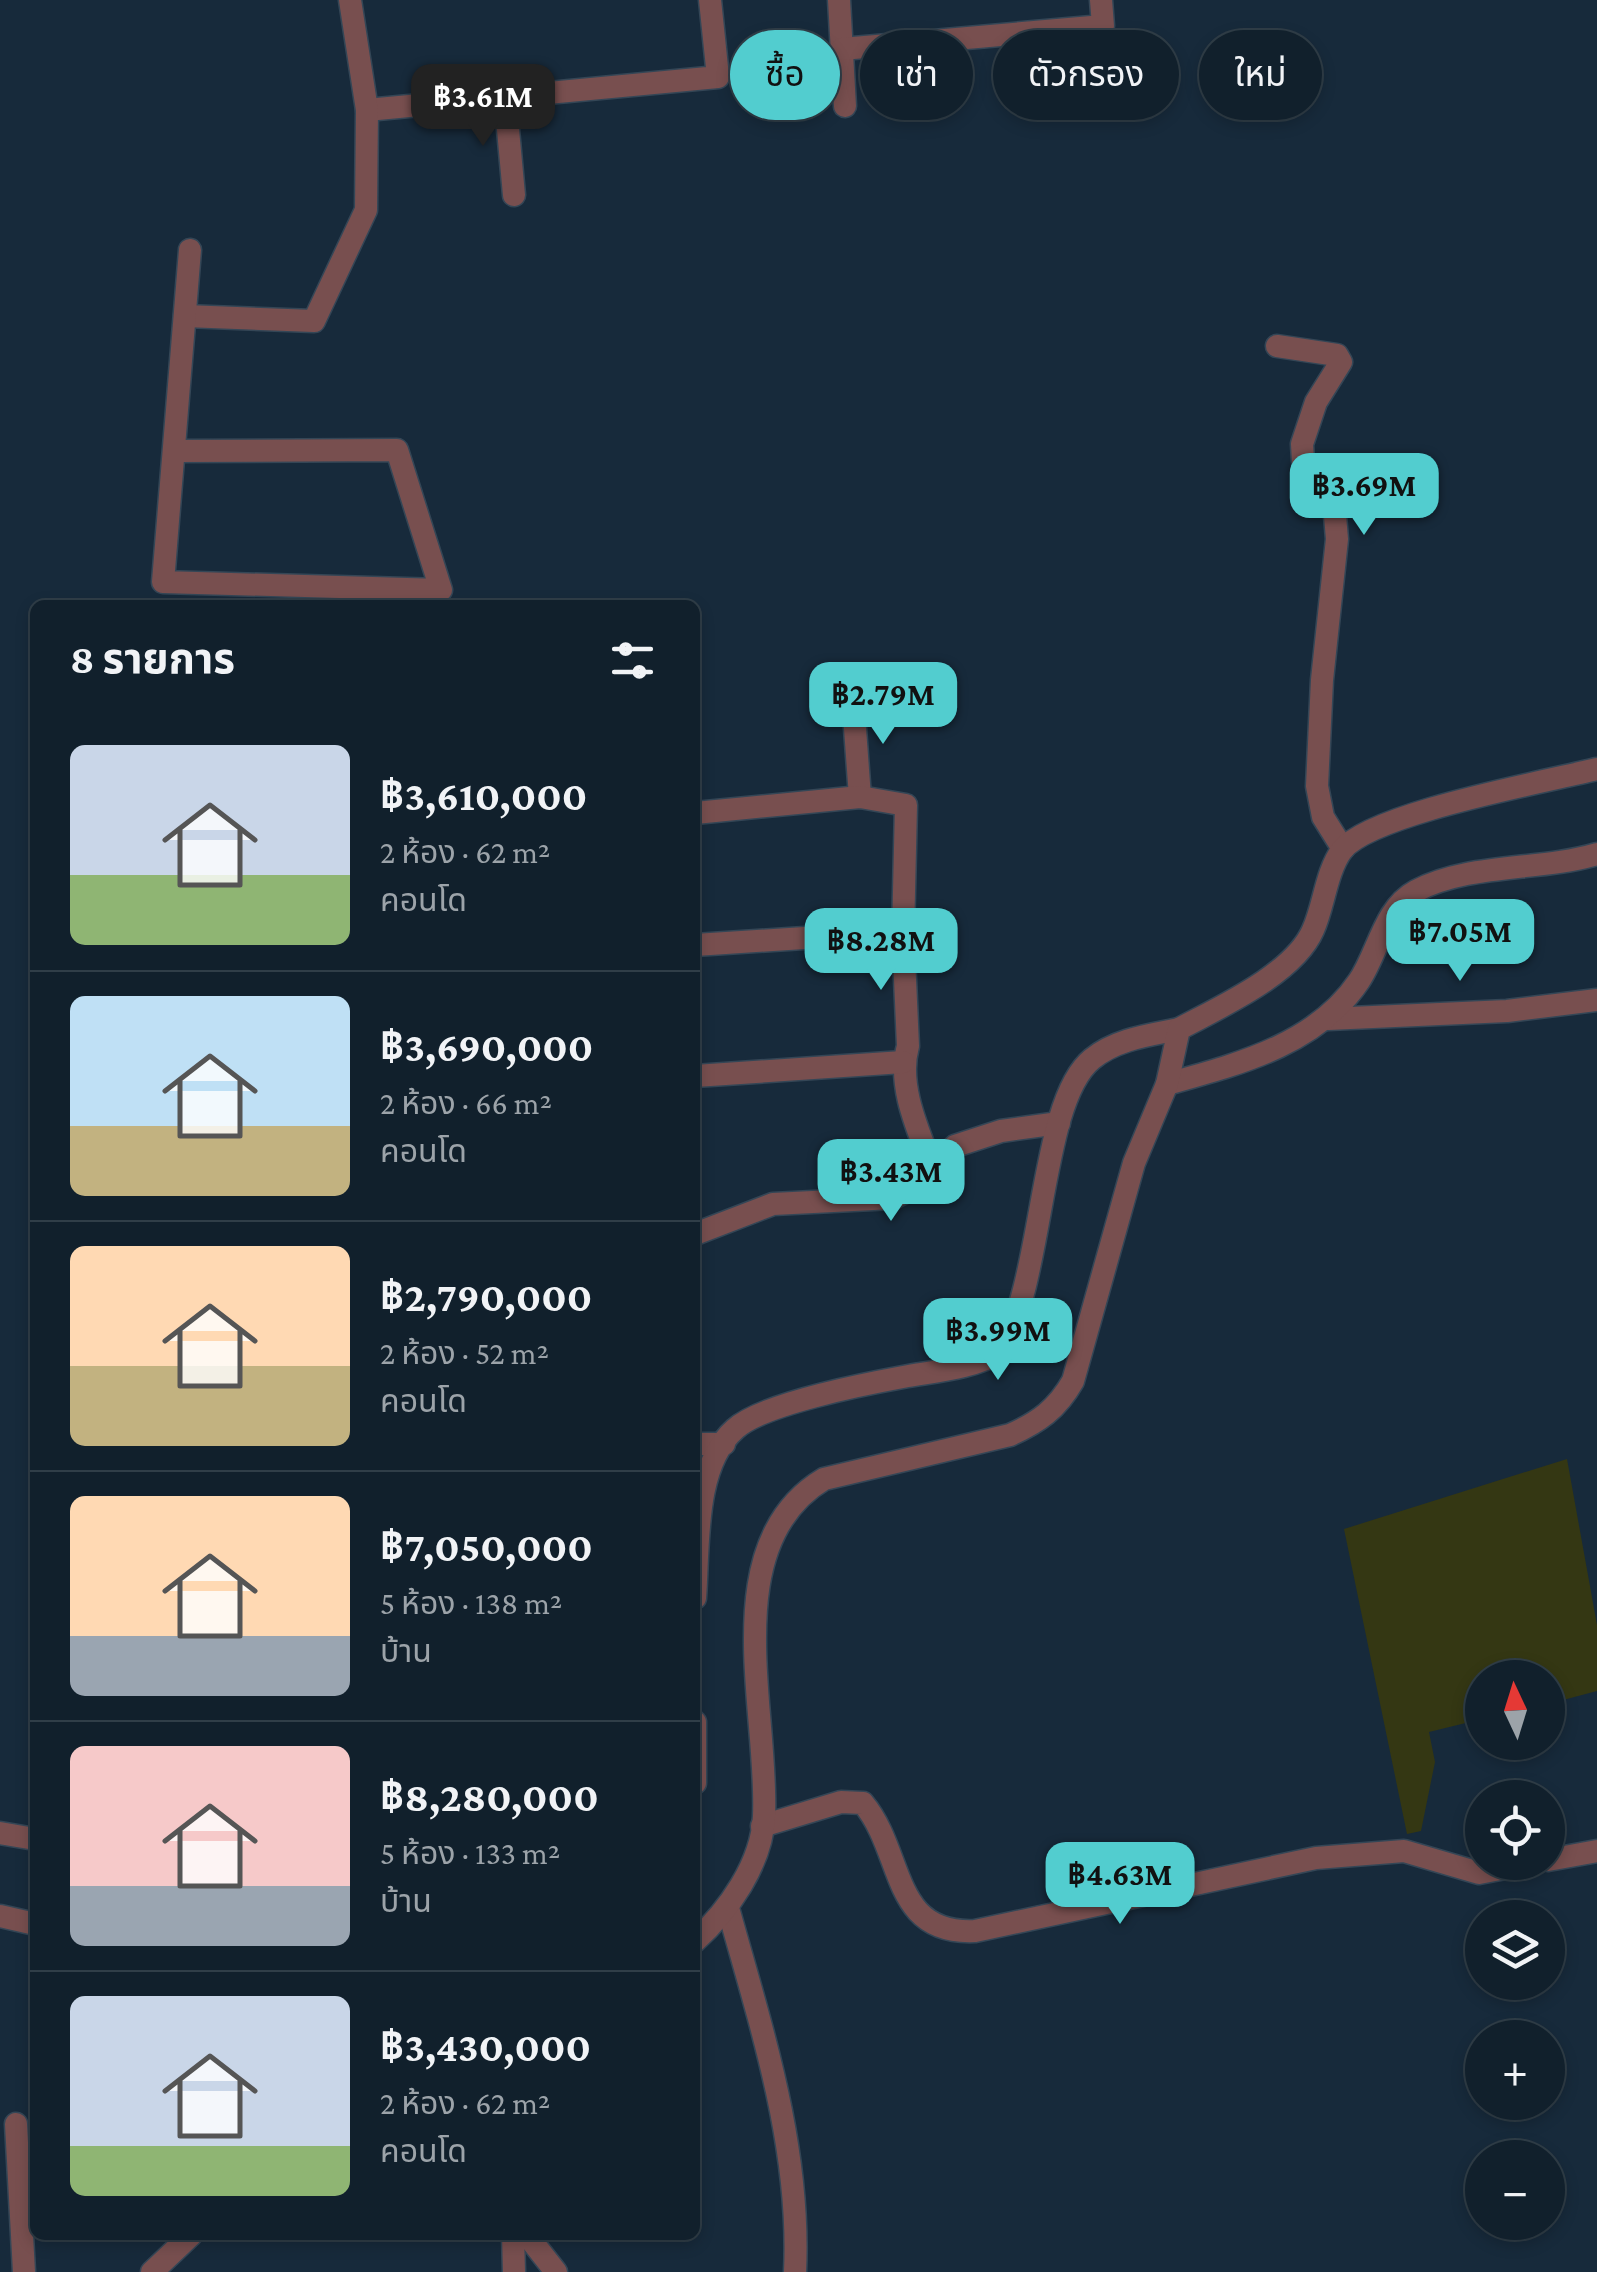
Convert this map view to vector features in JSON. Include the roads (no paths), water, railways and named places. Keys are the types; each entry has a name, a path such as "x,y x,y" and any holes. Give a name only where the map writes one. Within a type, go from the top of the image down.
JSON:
{"street":[{"path":"185,316 314,320 366,210 367,110 350,0"},
{"path":"367,110 718,77 710,0"},
{"path":"840,0 845,106"},
{"path":"842,48 1103,26 1102,0"},
{"path":"505,98 514,196"},
{"path":"174,452 398,450 441,590 163,582 190,250"},
{"path":"1277,346 1338,354 1341,362 1316,402 1302,444 1308,470 1334,504 1338,539 1322,680 1318,786 1323,816 1343,849"},
{"path":"854,702 860,797"},
{"path":"700,1530 711,1468 734,1429 816,1397 972,1364 1000,1352 1034,1258 1059,1123 1078,1076 1090,1060 1117,1044 1180,1030 1244,994 1298,953 1313,932 1343,849 1386,822 1597,769"},
{"path":"700,813 860,797 906,805 903,935 908,1026 904,1062 913,1116 932,1167"},
{"path":"1167,1084 1252,1060 1328,1020 1360,980 1395,910 1413,892 1439,882 1597,854"},
{"path":"700,944 881,932 903,935"},
{"path":"1328,1020 1507,1011 1597,1000"},
{"path":"700,1936 728,1908 762,1826 756,1654 762,1572 778,1522 799,1494 824,1480 1010,1436 1037,1423 1060,1404 1073,1381 1134,1163 1167,1084 1180,1030"},
{"path":"700,1076 904,1062"},
{"path":"700,1232 773,1204 893,1198 915,1187 955,1146 984,1134 1059,1123"},
{"path":"700,1444 724,1444"},
{"path":"762,1826 841,1802 863,1804 880,1830 911,1905 933,1926 952,1932 976,1931 1316,1858 1386,1850 1465,1870"},
{"path":"0,1833 30,1839"},
{"path":"1565,1857 1597,1851"},
{"path":"728,1908 782,2112 797,2227 794,2272"},
{"path":"0,1916 30,1923"},
{"path":"16,2124 24,2272"},
{"path":"152,2272 186,2240"},
{"path":"513,2240 514,2272"},
{"path":"531,2240 556,2272"}]}
